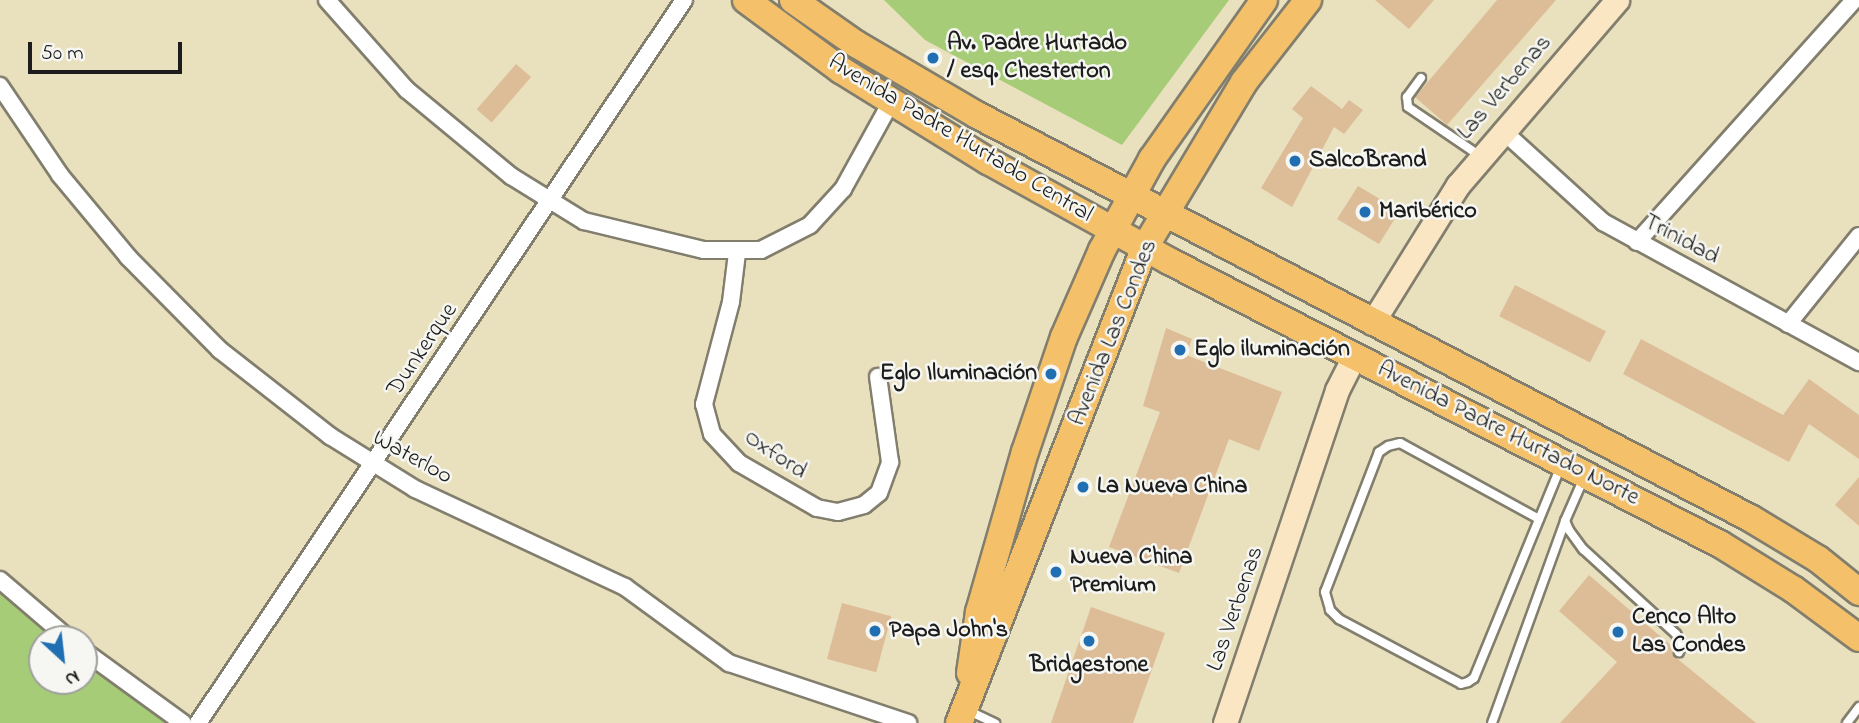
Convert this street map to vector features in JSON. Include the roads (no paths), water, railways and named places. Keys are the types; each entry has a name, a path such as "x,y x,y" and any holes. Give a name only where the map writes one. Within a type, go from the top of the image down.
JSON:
{"main road":[{"name":"Avenida Padre Hurtado Central","path":"746,0 891,102 1145,247"},
{"name":"Avenida Padre Hurtado Central","path":"793,0 935,92 1164,213"},
{"name":"Avenida Las Condes","path":"964,708 979,612 1025,452 1064,337 1112,229 1132,195 1194,97 1265,0"},
{"name":"Avenida Las Condes","path":"964,708 1004,617 1145,247 1244,82 1308,0"},
{"name":"Avenida Padre Hurtado Norte","path":"1164,213 1372,323 1637,456 1789,540 1859,592"},
{"name":"Avenida Padre Hurtado Norte","path":"1145,247 1586,474 1750,562 1859,638"},
{"path":"1586,474 1606,462 1637,456"}],"street":[{"path":"327,0 423,105 475,149 550,201 594,225 737,253 776,245 825,212 891,102"},
{"name":"Dunkerque","path":"198,723 684,0"},
{"name":"Las Verbenas","path":"1372,323 1437,215 1479,156 1617,0"},
{"path":"1637,242 1854,0"},
{"name":"Waterloo","path":"0,86 60,175 172,303 251,377 373,465 415,489 625,587 690,639 729,663 908,723"},
{"name":"Trinidad","path":"1502,130 1585,208 1637,242 1859,362"},
{"path":"1788,324 1859,236"},
{"name":"Oxford","path":"737,253 731,302 704,404 712,434 739,463 817,509 838,512 864,505 878,493 890,462 878,377"},
{"name":"Las Verbenas","path":"1225,723 1337,390 1355,355"},
{"path":"0,580 53,625"},
{"path":"98,661 183,723"}],"lane":[{"path":"1421,78 1407,97 1408,107 1479,156"},
{"path":"1539,519 1400,443 1388,446 1379,452 1325,592 1330,610 1339,619 1461,684 1468,682 1474,678 1539,519 1562,462"},
{"path":"1492,723 1564,521 1586,474"},
{"path":"1564,521 1583,550 1676,635 1682,645 1679,652"},
{"path":"964,708 995,723"},
{"path":"1847,723 1859,708"}],"place":[{"name":"Av. Padre Hurtado / esq. Chesterton","path":"933,58"},
{"name":"SalcoBrand","path":"1295,161"},
{"name":"Maribérico","path":"1365,212"},
{"name":"Eglo iluminación","path":"1180,350"},
{"name":"Eglo Iluminación","path":"1051,374"},
{"name":"La Nueva China","path":"1083,487"},
{"name":"Nueva China Premium","path":"1056,572"},
{"name":"Papa John's","path":"875,631"},
{"name":"Cenco Alto Las Condes","path":"1618,632"},
{"name":"Bridgestone","path":"1089,641"}]}
